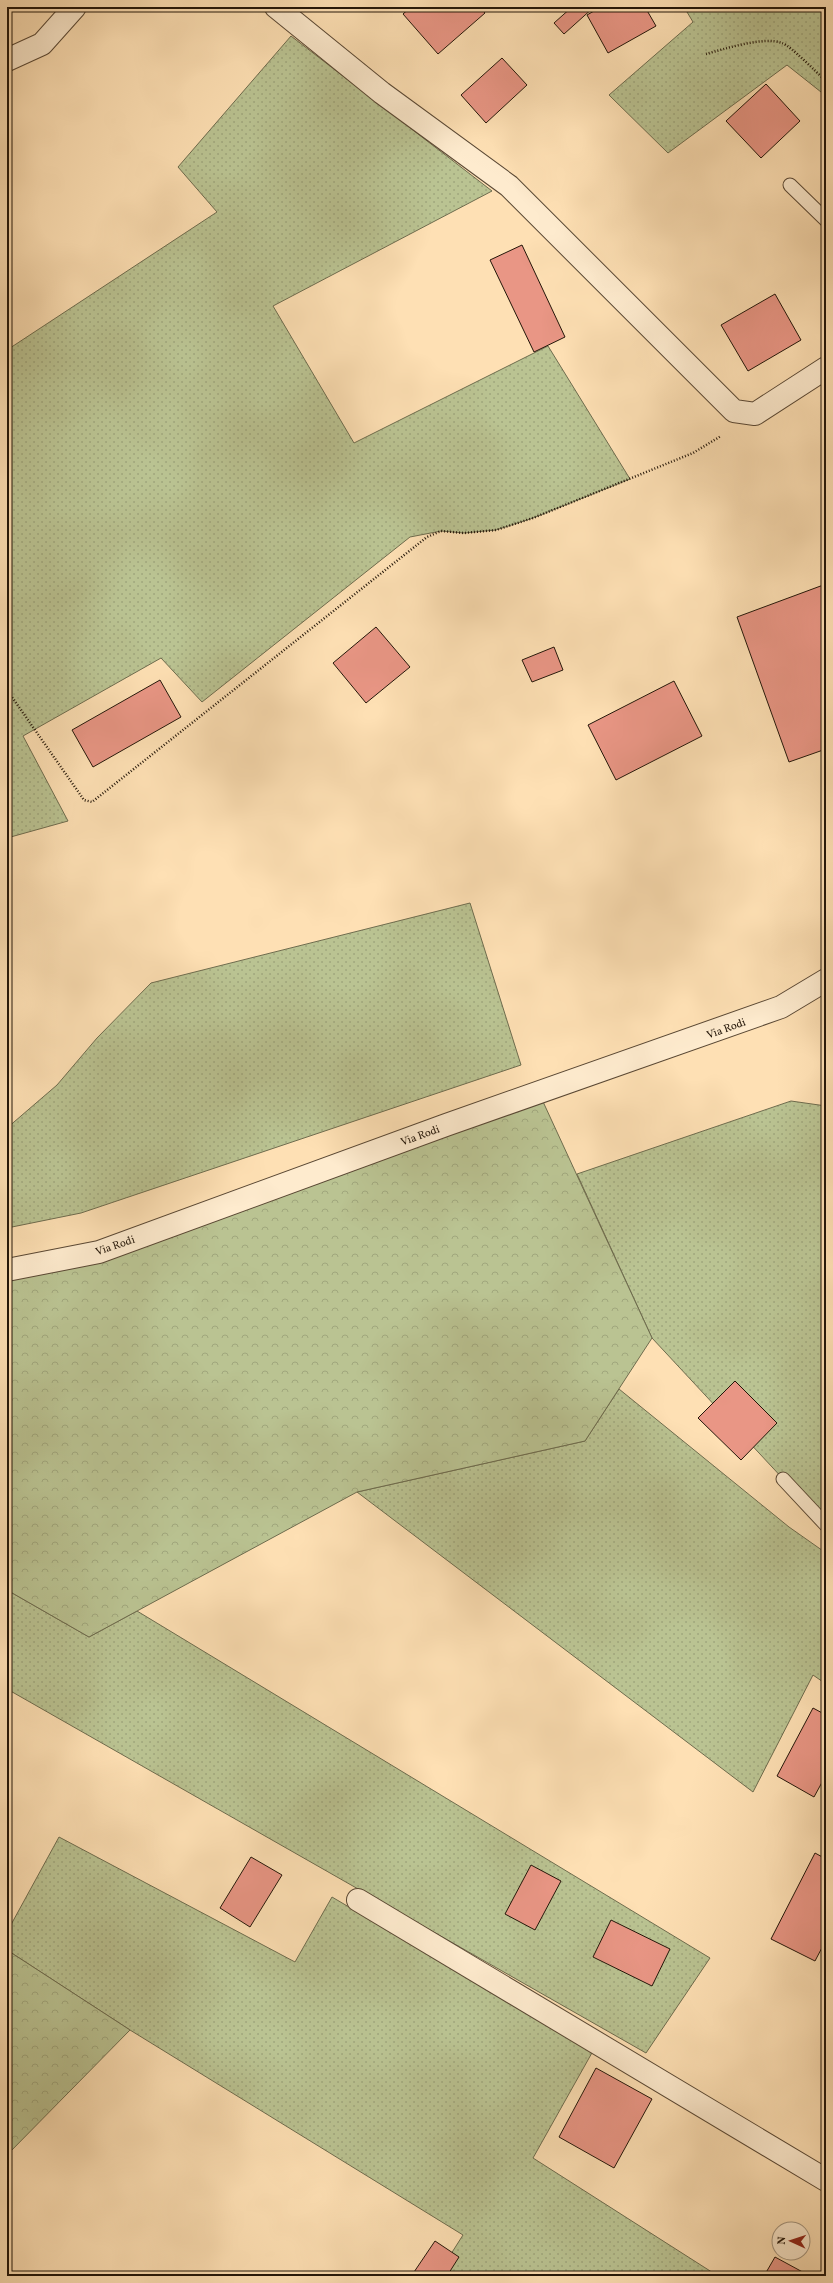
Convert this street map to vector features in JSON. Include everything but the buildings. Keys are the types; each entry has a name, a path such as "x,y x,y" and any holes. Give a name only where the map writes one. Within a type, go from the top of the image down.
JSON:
{"street":[{"path":"7,60 42,44 75,7"},
{"path":"276,7 382,93 509,186 719,399 734,411 755,414 826,368"},
{"name":"Via Rodi","path":"7,1270 99,1252 446,1125 781,1007 826,980"},
{"path":"358,1900 826,2180"}],"lane":[{"path":"790,185 826,220"},
{"path":"783,1478 826,1525"}],"path":[{"path":"706,54 734,46 763,42 782,43 826,81"},
{"path":"7,690 84,800 92,802 427,537 442,531 464,532 496,530 533,518 693,453 755,414"}],"green space":[{"path":"684,7 826,7 826,96 787,65 668,153 609,95 693,22"},
{"path":"291,36 492,191 273,306 354,443 548,346 630,479 533,518 496,530 464,533 441,531 410,537 202,702 161,658 23,736 68,821 7,838 7,350 217,212 178,167"},
{"path":"470,903 521,1065 81,1213 7,1228 7,1128 57,1085 97,1038 151,983"},
{"path":"539,1093 652,1338 585,1441 357,1492 89,1637 7,1590 7,1270 99,1252"},
{"path":"791,1101 826,1106 826,1525 652,1338 577,1174"},
{"path":"619,1389 789,1527 826,1553 826,1684 813,1675 753,1792 357,1492 585,1441"},
{"path":"7,1590 89,1637 137,1611 710,1958 646,2053 7,1689"},
{"path":"59,1837 295,1962 332,1897 593,2051 533,2158 718,2276 437,2276 463,2235 130,2030 7,1950 7,1932"},
{"path":"7,1950 130,2030 7,2155"}]}
